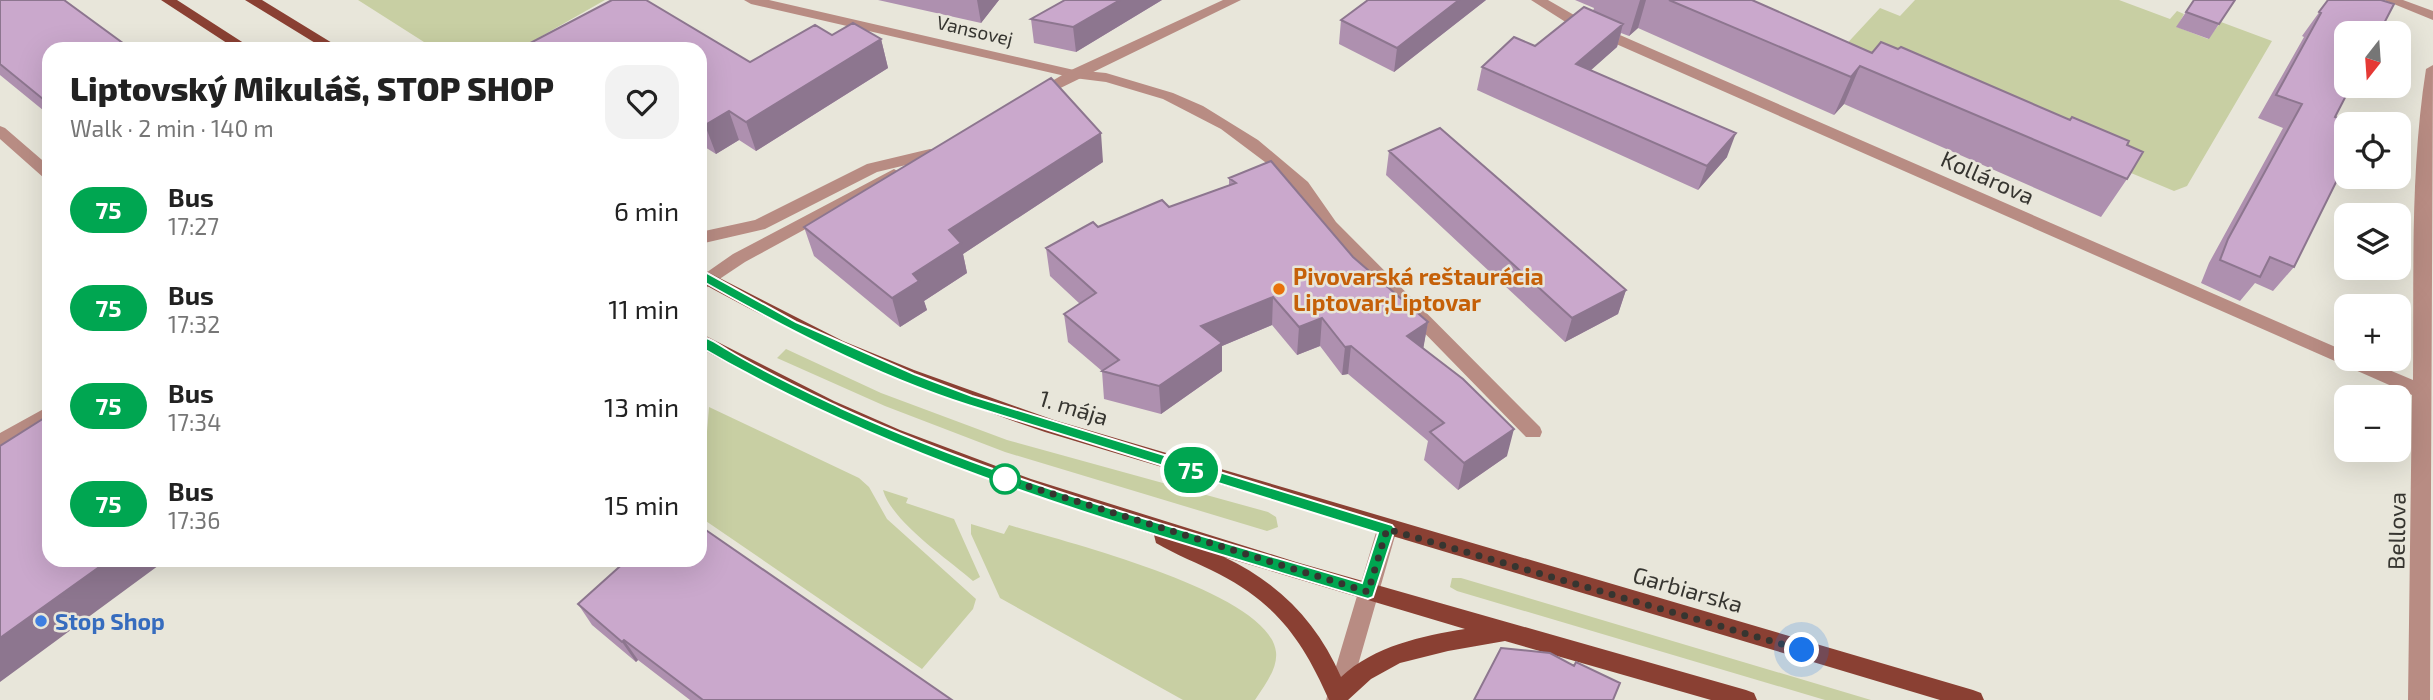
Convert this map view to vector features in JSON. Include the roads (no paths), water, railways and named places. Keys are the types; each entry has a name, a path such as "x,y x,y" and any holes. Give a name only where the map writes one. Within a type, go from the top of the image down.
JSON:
{"main road":[{"path":"168,0 235,42"},
{"path":"253,0 323,42"},
{"name":"1. mája","path":"707,282 791,326 956,396 1052,428 1387,529"},
{"path":"707,344 747,368 826,407 944,457 1056,497 1368,592 1746,700"},
{"path":"1145,525 1177,546 1250,581 1285,607 1315,643 1338,697 1362,672 1387,660 1444,642 1508,632"},
{"name":"Garbiarska","path":"1387,529 1973,700"}],"street":[{"name":"Vansovej","path":"751,0 1074,74 1109,76 1200,110 1255,146 1303,188 1331,226 1533,432"},
{"path":"1027,100 1074,74 1234,0"},
{"name":"Kollárova","path":"1538,0 1569,18 2422,392"},
{"path":"2391,0 2433,16"},
{"name":"Bellova","path":"2419,700 2423,187 2427,109 2433,69"},
{"path":"0,131 42,168"},
{"path":"707,277 948,144"},
{"path":"707,236 758,225 872,168 930,155"},
{"path":"0,442 42,417"},
{"path":"1338,697 1387,529"}],"place":[{"name":"Pivovarská reštaurácia Liptovar;Liptovar","path":"1279,289"},
{"name":"Stop Shop","path":"41,621"}]}
